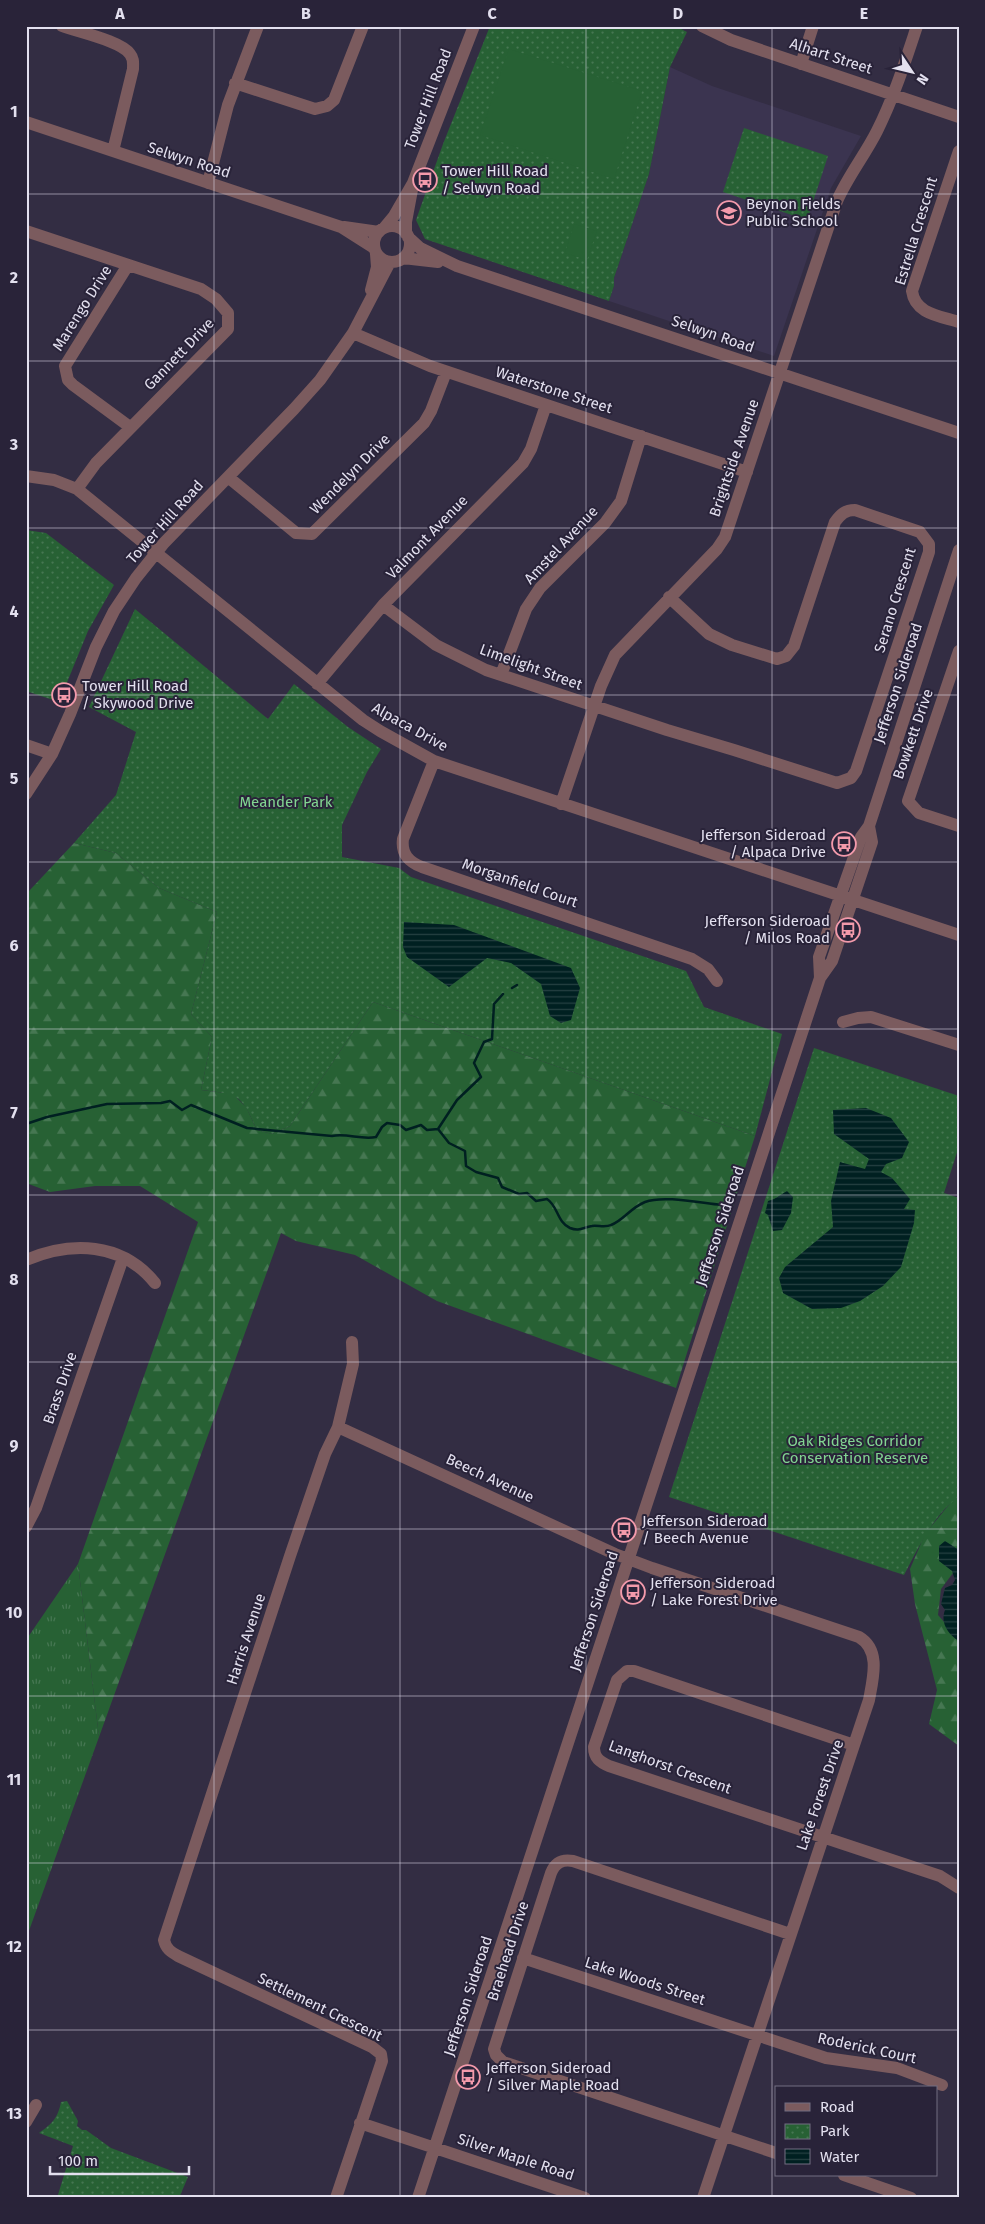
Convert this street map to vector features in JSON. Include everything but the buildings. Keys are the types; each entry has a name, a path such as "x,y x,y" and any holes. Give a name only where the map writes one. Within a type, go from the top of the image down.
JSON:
{"street":[{"path":"62,26 117,45 128,51 134,59 113,152"},
{"path":"208,183 235,83 258,26"},
{"path":"235,83 315,109 327,106 334,100 363,26"},
{"name":"Tower Hill Road","path":"382,230 394,216 413,183 474,26"},
{"name":"Alhart Street","path":"703,26 731,40 894,94"},
{"path":"800,64 813,26"},
{"name":"Brightside Avenue","path":"562,804 595,706 615,655 717,549 725,537 837,201 876,133 894,94 917,26"},
{"path":"894,94 959,117"},
{"name":"Selwyn Road","path":"26,122 341,227 375,251"},
{"name":"Estrella Crescent","path":"959,151 912,291 916,303 922,310 959,322"},
{"name":"Tower Hill Road","path":"407,236 406,222 413,183"},
{"path":"394,226 407,236 409,248 403,258 390,262 380,258 375,251 374,239 382,230 394,226"},
{"name":"Selwyn Road","path":"341,227 382,230"},
{"name":"Gannett Drive","path":"26,231 208,293 228,313 228,329 224,334 130,427 96,463 77,488"},
{"name":"Selwyn Road","path":"407,236 420,248 456,266"},
{"name":"Tower Hill Road","path":"369,300 376,267 375,251"},
{"name":"Selwyn Road","path":"403,258 417,258 456,266 959,433"},
{"name":"Tower Hill Road","path":"26,794 52,754 105,629 123,597 156,552 314,387 353,332 390,262"},
{"name":"Marengo Drive","path":"128,265 65,366 68,380 73,385 130,427"},
{"name":"Waterstone Street","path":"353,332 409,358 446,372 747,472"},
{"name":"Wendelyn Drive","path":"228,477 296,533 312,534 424,423 432,412 446,372"},
{"name":"Valmont Avenue","path":"317,684 383,605 523,463 531,449 546,404"},
{"name":"Amstel Avenue","path":"501,674 526,609 540,588 605,523 621,501 641,436"},
{"name":"Alpaca Drive","path":"26,476 54,480 77,488 317,684 380,731 434,761 959,936"},
{"name":"Serano Crescent","path":"595,706 837,784 845,782 856,771 929,552 929,544 920,532 855,510 847,510 840,515 835,522 794,646 786,656 777,659 720,640 709,634 669,597"},
{"name":"Jefferson Sideroad","path":"418,2198 820,978 819,958 846,898 860,837 869,826 959,550"},
{"name":"Limelight Street","path":"383,605 436,645 486,670 595,706"},
{"name":"Bowkett Drive","path":"959,651 908,801 919,813 959,826"},
{"path":"26,745 52,754"},
{"name":"Morganfield Court","path":"434,761 403,839 402,847 409,860 422,867 692,959 708,969 717,981"},
{"path":"843,1022 871,1017 959,1045"},
{"path":"26,1260 47,1252 84,1248 110,1252 144,1270 155,1283"},
{"name":"Brass Drive","path":"26,1527 36,1508 123,1258"},
{"name":"Harris Avenue","path":"165,1946 166,1931 196,1840 325,1454 338,1427 353,1364 352,1342"},
{"name":"Beech Avenue","path":"338,1427 628,1559"},
{"name":"Lake Forest Drive","path":"628,1559 865,1640 872,1650 874,1673 869,1700 703,2198"},
{"name":"Langhorst Crescent","path":"823,1837 609,1766 596,1758 594,1746 617,1680 627,1671 634,1671 854,1745"},
{"path":"823,1837 940,1876 959,1888"},
{"name":"Braehead Drive","path":"723,2136 499,2059 494,2049 495,2043 523,1958 554,1866 566,1860 790,1934"},
{"name":"Settlement Crescent","path":"165,1946 178,1956 378,2050 382,2061 336,2198"},
{"name":"Lake Woods Street","path":"523,1958 756,2036"},
{"name":"Roderick Court","path":"756,2036 826,2058 897,2068 942,2085"},
{"path":"26,2122 36,2105"},
{"name":"Silver Maple Road","path":"360,2123 585,2198"},
{"path":"723,2136 775,2153"},
{"path":"847,2176 911,2198"}],"shaded area":[{"name":"Beynon Fields Public School","path":"670,67 712,86 861,136 831,188 774,356 609,301 614,286 614,278 649,174"}],"green space":[{"path":"490,26 675,26 687,32 670,67 649,174 614,278 614,286 609,301 425,239 416,220 443,144"},
{"path":"509,49 642,91 614,179 480,135"},
{"path":"744,128 828,156 807,220 723,192"},
{"path":"574,224 597,231 587,260 565,253"},
{"path":"26,530 46,533 114,585 88,631 59,702 26,691"},
{"name":"Meander Park","path":"135,609 268,719 294,684 348,727 381,749 367,772 342,825 342,857 399,868 411,877 686,971 704,1007 782,1034 755,1136 373,1002 290,1126 272,1134 257,1130 247,1109 237,1098 224,1093 201,1090 212,1037 191,1014 217,912 159,888 116,853 74,843 116,795 136,732 89,707"},
{"path":"74,843 116,853 159,888 217,912 191,1014 212,1037 201,1090 233,1094 246,1107 257,1130 272,1134 290,1126 373,1002 755,1136 676,1388 437,1301 355,1255 296,1241 281,1233 99,1737 78,1564 198,1222 140,1186 95,1186 50,1192 26,1183 26,889 29,891"},
{"name":"Oak Ridges Corridor Conservation Reserve","path":"814,1048 959,1096 959,1146 944,1193 959,1198 959,1497 934,1522 904,1575 669,1497"},
{"path":"959,1497 959,1565 941,1589 938,1615 959,1639 959,1746 929,1724 937,1690 915,1604 910,1569 925,1534 952,1501"},
{"path":"78,1564 99,1737 26,1939 26,1640"},
{"path":"67,2101 78,2121 77,2126 82,2130 86,2130 111,2148 188,2177 179,2198 57,2198 73,2146 39,2133 54,2120 61,2102"}],"water":[{"path":"404,922 454,925 571,968 580,988 571,1020 561,1023 550,1016 541,984 511,963 487,958 449,987 407,957 403,947"},
{"path":"866,1108 891,1118 909,1142 902,1158 886,1164 881,1172 892,1178 910,1199 904,1209 915,1210 914,1223 901,1267 883,1286 860,1301 841,1308 812,1309 783,1293 779,1278 785,1267 833,1227 831,1201 840,1162 865,1169 869,1159 834,1134 833,1110"},
{"path":"787,1191 793,1197 791,1213 782,1230 773,1231 768,1215 765,1213 768,1201"},
{"path":"945,1541 959,1550 959,1641 951,1635 944,1624 945,1610 941,1604 945,1588 952,1585 955,1580 952,1571 939,1561 939,1546"}],"waterway":[{"path":"512,988 517,985"},
{"path":"438,1129 457,1100 481,1077 474,1063 484,1042 492,1039 494,1004 503,994"},
{"path":"26,1124 47,1117 107,1104 161,1103 170,1101 182,1110 191,1105 247,1128 365,1138 376,1137 387,1123 400,1125 406,1130 421,1125 427,1130 438,1129"},
{"path":"438,1129 449,1143 465,1151 466,1166 476,1172 498,1178 502,1187 519,1194 527,1193 536,1201 547,1199 551,1202 562,1222 573,1229 609,1226 645,1202 653,1200 672,1199 721,1205"}],"place":[{"name":"Tower Hill Road / Selwyn Road","path":"425,180"},
{"name":"Beynon Fields Public School","path":"729,213"},
{"name":"Tower Hill Road / Skywood Drive","path":"64,695"},
{"name":"Jefferson Sideroad / Alpaca Drive","path":"844,844"},
{"name":"Jefferson Sideroad / Milos Road","path":"848,930"},
{"name":"Jefferson Sideroad / Beech Avenue","path":"624,1530"},
{"name":"Jefferson Sideroad / Lake Forest Drive","path":"633,1592"},
{"name":"Jefferson Sideroad / Silver Maple Road","path":"468,2077"}]}
